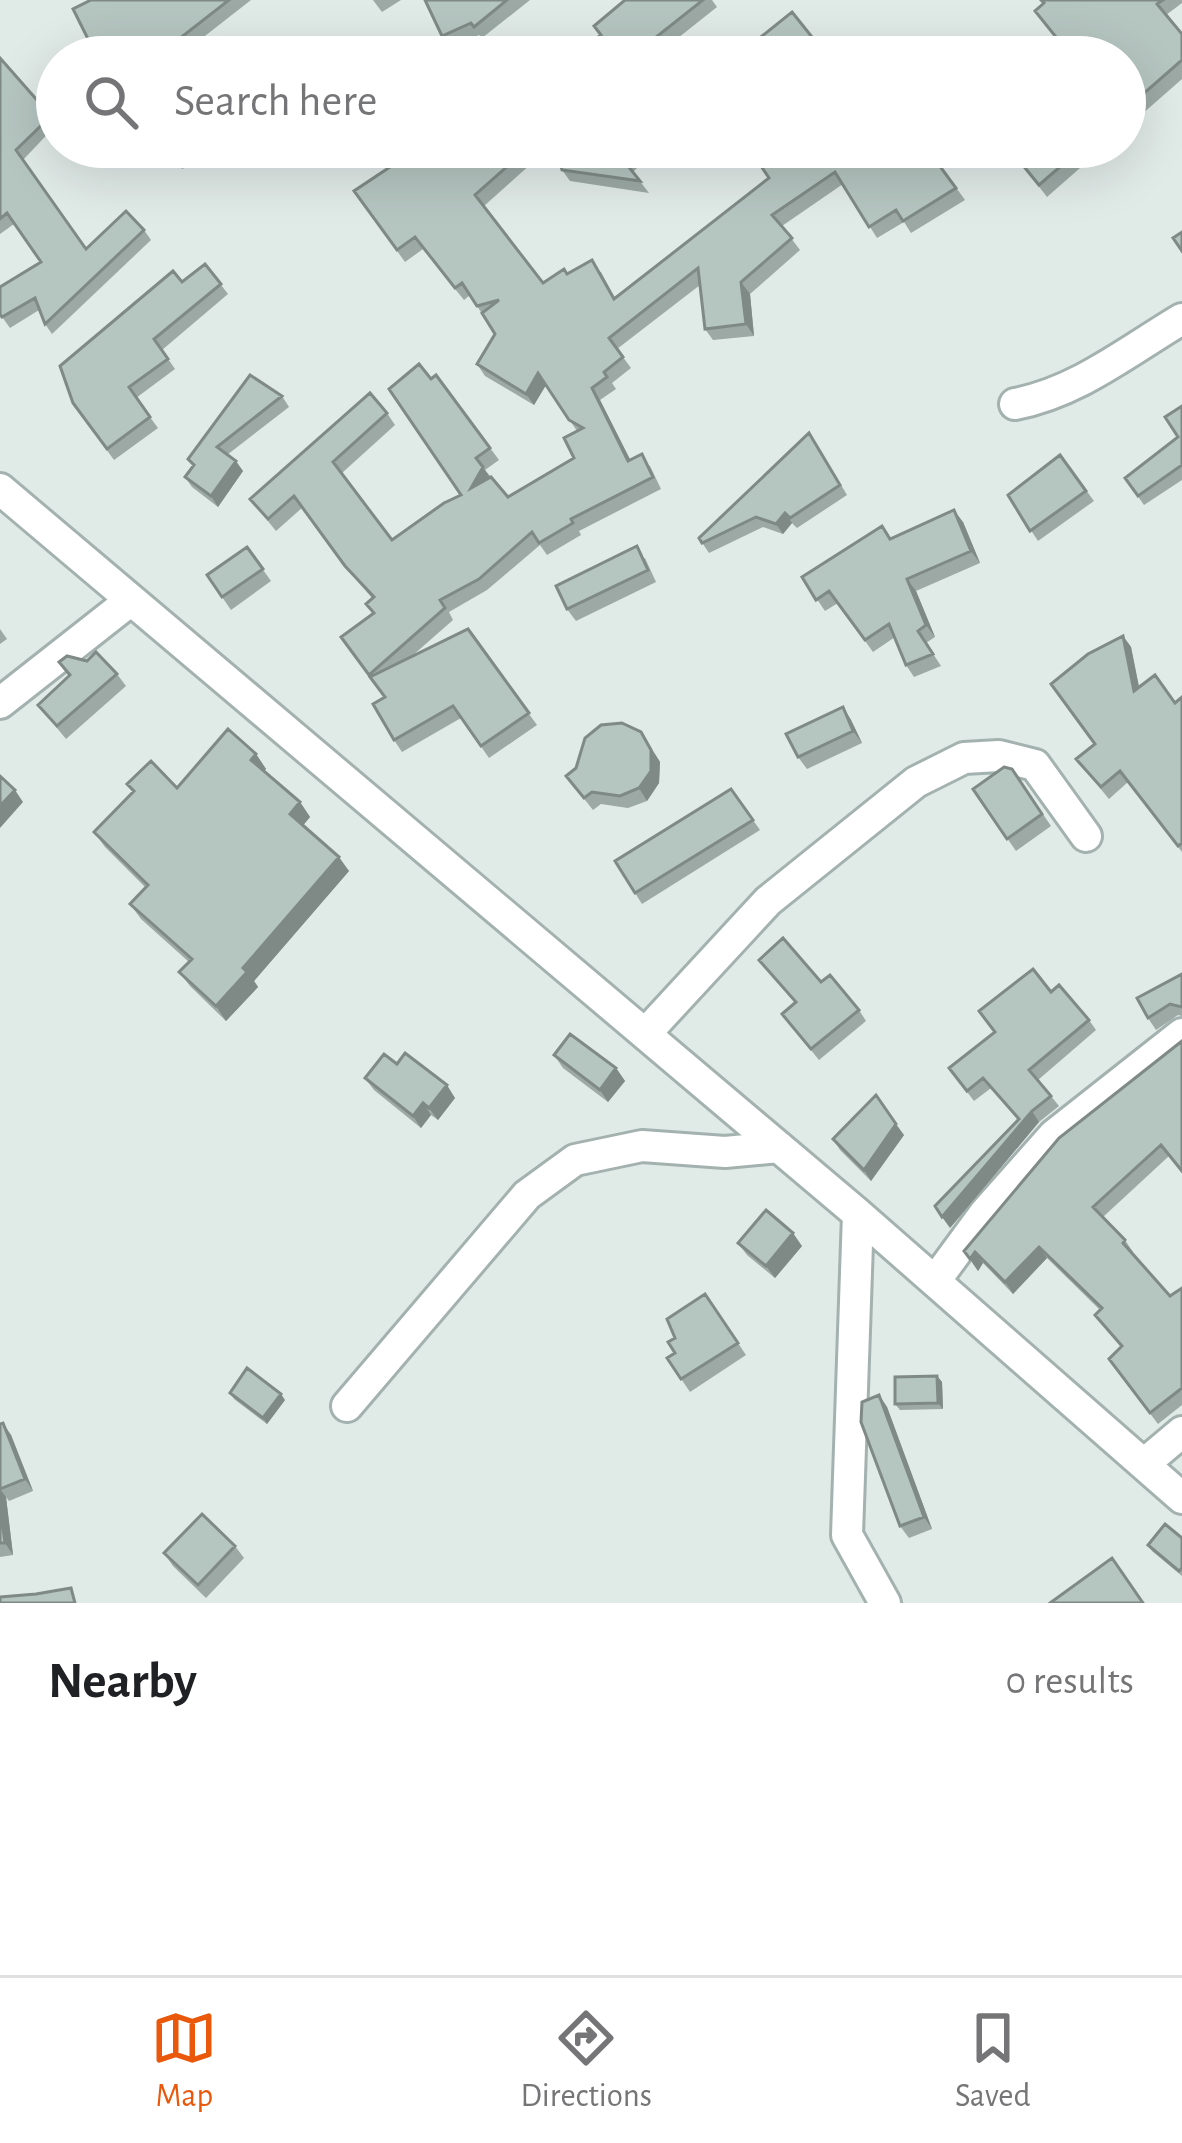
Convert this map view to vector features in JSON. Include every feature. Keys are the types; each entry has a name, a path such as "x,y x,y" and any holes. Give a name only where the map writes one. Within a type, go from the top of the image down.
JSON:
{"street":[{"path":"1015,404 1079,381 1182,319"},
{"path":"0,489 858,1214 1182,1498"},
{"path":"0,704 131,600"},
{"path":"645,1034 768,901 916,782 964,758 999,757 1035,765 1086,836"},
{"path":"934,1281 985,1213 1054,1135 1182,1034"},
{"path":"346,1406 527,1195 575,1160 642,1146 725,1152 779,1147"},
{"path":"858,1214 847,1535 885,1603"},
{"path":"1144,1464 1182,1432"}],"building":[{"path":"91,0 229,0 183,36 86,36 73,9"},
{"path":"425,0 507,0 474,27 471,23 442,36"},
{"path":"625,0 703,0 658,36 600,36 594,26"},
{"path":"1041,0 1163,0 1157,4 1182,34 1182,60 1146,92 1146,36 1055,36 1035,11 1044,3"},
{"path":"792,12 811,36 762,36"},
{"path":"0,58 36,99 36,131 16,150 86,249 126,211 144,230 45,324 35,298 0,314 0,287 41,262 7,213 0,219"},
{"path":"388,168 505,168 475,195 543,283 564,269 567,274 592,260 614,299 769,178 762,168 941,168 956,188 903,221 896,210 869,227 835,172 772,215 792,238 741,282 746,324 705,329 698,268 609,338 623,357 592,388 628,461 642,454 653,477 571,519 573,523 539,543 532,532 479,579 440,600 445,608 369,675 341,637 374,613 366,604 374,597 294,496 268,519 250,499 370,393 387,413 333,462 392,540 461,495 389,389 419,364 431,379 436,375 490,448 476,458 483,467 471,488 491,477 508,497 574,458 564,438 583,428 569,420 538,373 526,394 477,364 495,334 482,313 499,300 477,306 462,283 455,288 415,237 397,250 354,191"},
{"path":"630,168 640,181 562,170"},
{"path":"1025,168 1059,168 1039,185"},
{"path":"205,264 221,284 154,339 168,359 129,387 150,417 107,449 73,403 60,366 173,271 182,282"},
{"path":"250,375 282,396 217,447 236,461 211,496 185,477 194,465 188,459"},
{"path":"1182,406 1182,465 1138,496 1125,478 1178,437 1165,417"},
{"path":"809,433 840,485 790,518 785,513 776,524 756,517 702,543 699,538"},
{"path":"1060,455 1086,491 1030,531 1008,495"},
{"path":"954,510 971,551 907,579 926,625 918,631 933,654 906,665 889,624 865,640 829,591 816,600 802,577 882,526 890,539"},
{"path":"637,546 648,570 567,609 556,586"},
{"path":"247,547 263,569 222,597 207,575"},
{"path":"468,629 529,713 481,746 453,706 394,740 373,704 385,697 370,677"},
{"path":"1123,636 1134,691 1155,675 1175,703 1182,697 1182,843 1178,846 1120,771 1101,787 1076,759 1095,744 1051,684 1088,654"},
{"path":"96,652 117,674 57,726 38,705 70,675 59,662 67,656 87,661"},
{"path":"843,707 853,731 798,757 786,734"},
{"path":"622,723 641,732 651,750 651,771 639,788 620,796 592,792 584,798 566,776 576,768 585,738 601,725"},
{"path":"228,729 256,754 251,760 300,802 290,814 339,857 216,1006 179,972 192,959 130,904 148,885 94,832 134,791 127,784 151,761 177,788"},
{"path":"1004,767 1012,769 1042,814 1007,839 973,789"},
{"path":"0,776 15,790 0,806"},
{"path":"731,789 753,820 635,893 615,861"},
{"path":"783,938 821,982 830,975 859,1010 811,1049 782,1014 796,1002 759,960"},
{"path":"1033,969 1051,992 1059,985 1089,1020 1029,1070 1051,1096 1032,1111 942,1217 935,1206 1019,1119 983,1078 967,1091 949,1068 995,1032 979,1011"},
{"path":"1182,974 1182,1007 1170,1004 1148,1018 1137,998"},
{"path":"570,1034 616,1068 600,1090 554,1055"},
{"path":"1182,1041 1182,1171 1161,1145 1093,1207 1170,1296 1182,1288 1182,1388 1150,1413 1109,1359 1122,1346 1095,1315 1102,1308 1039,1247 1005,1282 975,1252 970,1259 964,1251 1059,1138"},
{"path":"405,1053 447,1085 429,1108 423,1103 413,1116 365,1078 384,1054 397,1064"},
{"path":"876,1095 896,1124 864,1170 833,1139"},
{"path":"766,1210 793,1233 766,1266 738,1243"},
{"path":"705,1294 738,1343 681,1379 667,1358 675,1353 668,1342 675,1338 667,1319"},
{"path":"247,1368 281,1394 263,1418 230,1393"},
{"path":"937,1376 938,1403 895,1404 895,1377"},
{"path":"879,1395 924,1517 900,1526 861,1422 862,1402"},
{"path":"0,1424 25,1479 0,1489"},
{"path":"0,1505 5,1543 0,1543"},
{"path":"202,1514 235,1546 198,1585 164,1553"},
{"path":"1165,1524 1182,1538 1179,1571 1148,1545"},
{"path":"1112,1558 1143,1603 1050,1603"},
{"path":"71,1588 75,1603 0,1603 0,1597"}]}
